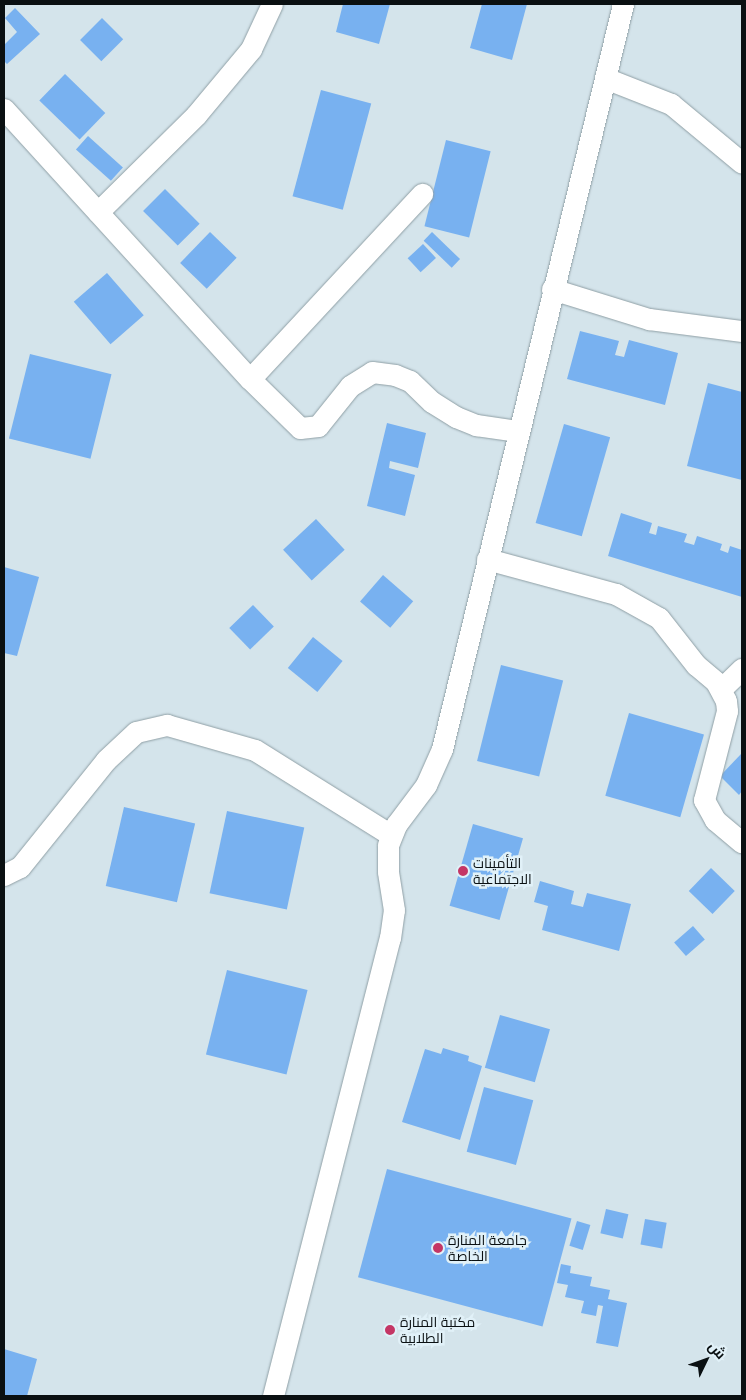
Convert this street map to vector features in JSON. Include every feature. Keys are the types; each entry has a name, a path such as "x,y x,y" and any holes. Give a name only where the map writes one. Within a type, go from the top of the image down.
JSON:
{"street":[{"path":"98,212 202,108 251,50 272,4"},
{"path":"273,1396 390,938 394,910 387,852 391,835 426,784 442,749 517,431 623,4"},
{"path":"604,78 671,104 742,163"},
{"path":"4,109 250,379 295,424 306,429 318,426 350,386 372,372 395,375 410,381 432,402 456,417 476,425 517,431"},
{"path":"250,379 422,194"},
{"path":"552,288 649,319 742,331"},
{"path":"487,559 635,601 659,618 696,665 721,689 727,711 704,800 715,820 742,843"},
{"path":"721,689 742,668"},
{"path":"4,875 20,867 106,760 136,732 167,725 255,750 391,835"}],"building":[{"path":"343,4 390,4 379,44 336,32"},
{"path":"482,4 527,4 512,60 470,48"},
{"path":"15,8 40,34 7,64 4,61 4,45 17,32 5,18"},
{"path":"102,18 123,39 101,61 80,40"},
{"path":"65,74 105,113 80,140 39,101"},
{"path":"321,90 371,103 343,210 293,196"},
{"path":"88,136 123,167 111,181 76,149"},
{"path":"446,140 491,151 469,237 424,226"},
{"path":"165,189 200,224 178,246 143,211"},
{"path":"210,232 237,258 207,289 180,263"},
{"path":"432,232 460,259 452,268 424,241"},
{"path":"423,244 436,258 421,272 408,258"},
{"path":"107,273 144,315 111,344 74,302"},
{"path":"580,331 619,341 615,355 624,357 629,340 678,353 665,405 567,379"},
{"path":"30,354 112,374 90,459 9,438"},
{"path":"708,383 742,392 742,480 687,466"},
{"path":"387,423 426,433 418,468 390,461 389,468 415,475 405,516 367,506"},
{"path":"564,424 610,437 582,536 536,523"},
{"path":"621,513 652,523 649,533 656,535 658,526 687,534 684,542 694,545 697,536 722,544 720,550 728,553 730,546 742,550 742,597 608,556"},
{"path":"316,519 345,550 312,580 283,550"},
{"path":"4,567 39,577 17,656 4,653"},
{"path":"383,575 413,601 390,628 360,601"},
{"path":"253,605 274,627 250,650 229,628"},
{"path":"313,637 343,661 317,692 288,668"},
{"path":"501,665 563,680 539,777 477,761"},
{"path":"629,713 704,734 680,817 605,796"},
{"path":"742,753 742,791 739,795 720,776"},
{"path":"124,807 195,823 177,902 106,886"},
{"path":"227,811 304,827 287,910 210,893"},
{"path":"473,824 523,838 500,920 450,906"},
{"path":"711,868 735,891 713,914 689,891"},
{"path":"540,881 574,891 571,904 583,907 587,893 631,904 619,951 542,930 548,906 534,902"},
{"path":"693,926 705,940 686,956 674,942"},
{"path":"227,970 308,990 286,1074 206,1054"},
{"path":"500,1015 550,1029 535,1082 485,1068"},
{"path":"443,1048 469,1056 468,1061 482,1066 460,1140 402,1122 425,1049 441,1054"},
{"path":"484,1087 533,1100 516,1165 467,1152"},
{"path":"387,1169 571,1218 543,1327 358,1277"},
{"path":"606,1209 628,1214 623,1239 600,1233"},
{"path":"645,1219 667,1223 662,1248 640,1245"},
{"path":"577,1221 590,1225 583,1250 569,1246"},
{"path":"561,1264 571,1266 570,1273 592,1277 590,1286 610,1290 608,1299 627,1303 618,1347 596,1343 603,1306 598,1305 596,1316 581,1313 584,1301 565,1297 568,1285 557,1283"},
{"path":"4,1349 37,1359 27,1396 4,1396"}],"place":[{"name":"التأمينات الاجتماعية","path":"463,871"},
{"name":"جامعة المنارة الخاصة","path":"438,1248"},
{"name":"مكتبة المنارة الطلابية","path":"390,1330"}]}
